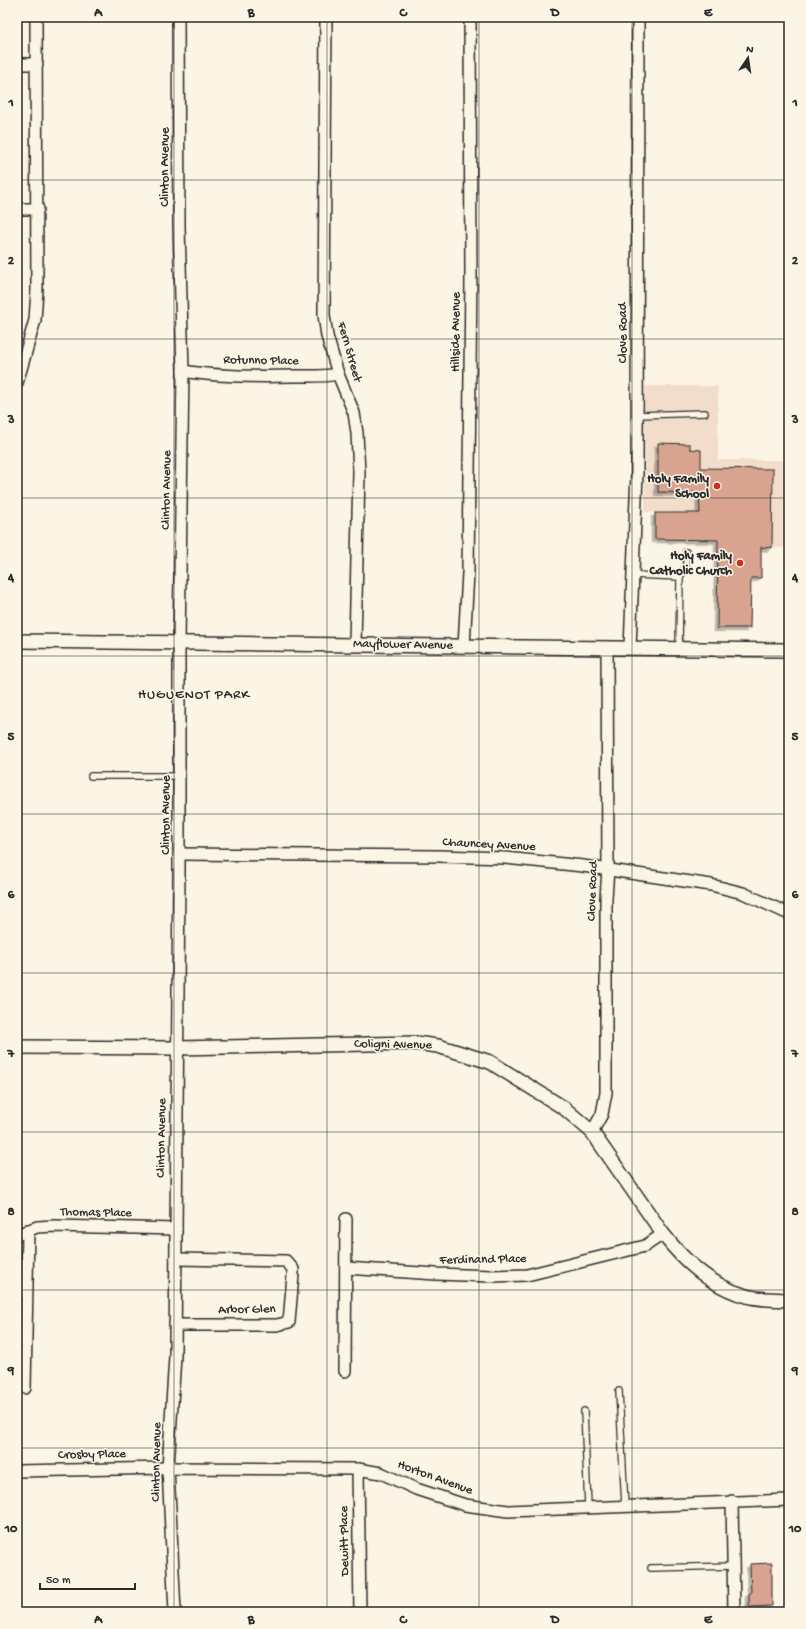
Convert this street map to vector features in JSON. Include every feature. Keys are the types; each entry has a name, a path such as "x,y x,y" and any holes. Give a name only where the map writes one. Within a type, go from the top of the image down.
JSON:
{"street":[{"path":"17,383 35,320 38,209 36,17"},
{"name":"Clinton Avenue","path":"175,1612 168,1468 175,1325 176,1259 180,776 179,644 183,371 179,227 178,17"},
{"name":"Fern Street","path":"326,17 324,316 327,336 338,374 354,413 357,433 359,473 355,644"},
{"name":"Hillside Avenue","path":"464,646 468,573 471,274 470,17"},
{"name":"Clove Road","path":"630,648 637,473 638,17"},
{"path":"17,64 37,64"},
{"path":"17,209 38,209"},
{"name":"Rotunno Place","path":"183,371 201,374 272,377 328,376 338,374"},
{"name":"Mayflower Avenue","path":"17,641 789,650"},
{"name":"Clove Road","path":"592,1132 602,1114 606,1094 606,898 608,869 607,648"},
{"name":"Chauncey Avenue","path":"179,854 446,856 505,858 608,869 711,885 743,893 789,914"},
{"name":"Coligni Avenue","path":"17,1047 177,1048 396,1043 438,1046 490,1062 512,1074 564,1108 592,1132 675,1250 697,1270 722,1286 744,1296 789,1300"},
{"path":"345,1371 346,1219"},
{"name":"Thomas Place","path":"17,1235 28,1230 54,1226 176,1229"},
{"path":"25,1388 28,1230"},
{"name":"Ferdinand Place","path":"346,1268 452,1275 527,1275 645,1246 663,1234"},
{"name":"Arbor Glen","path":"175,1325 277,1325 289,1322 293,1275 293,1268 286,1261 176,1259"},
{"name":"Horton Avenue","path":"168,1468 358,1469 381,1473 416,1488 465,1505 484,1509 508,1511 732,1501 789,1500"},
{"name":"Crosby Place","path":"17,1471 168,1468"},
{"name":"Dewitt Place","path":"358,1469 360,1612"},
{"path":"732,1501 734,1612"}],"lane":[{"path":"637,415 705,413"},
{"path":"679,649 680,577 686,567 686,552"},
{"path":"632,576 680,577"},
{"path":"91,776 180,776"},
{"path":"619,1391 625,1506"},
{"path":"584,1411 588,1507"},
{"path":"651,1568 733,1566"}],"shaded area":[{"name":"Holy Family School","path":"645,386 718,386 718,460 789,460 789,548 750,547 711,514 645,512"}],"building":[{"path":"658,443 690,444 690,449 701,450 701,468 773,469 772,548 761,547 761,578 751,578 750,628 717,628 718,540 655,539 655,513 700,513 699,493 658,492"},
{"path":"772,1563 772,1606 749,1607 749,1593 751,1593 750,1564"}],"place":[{"name":"Holy Family School","path":"717,486"},
{"name":"Holy Family Catholic Church","path":"740,563"}],"district":[{"name":"HUGUENOT PARK","path":"194,695"}]}
